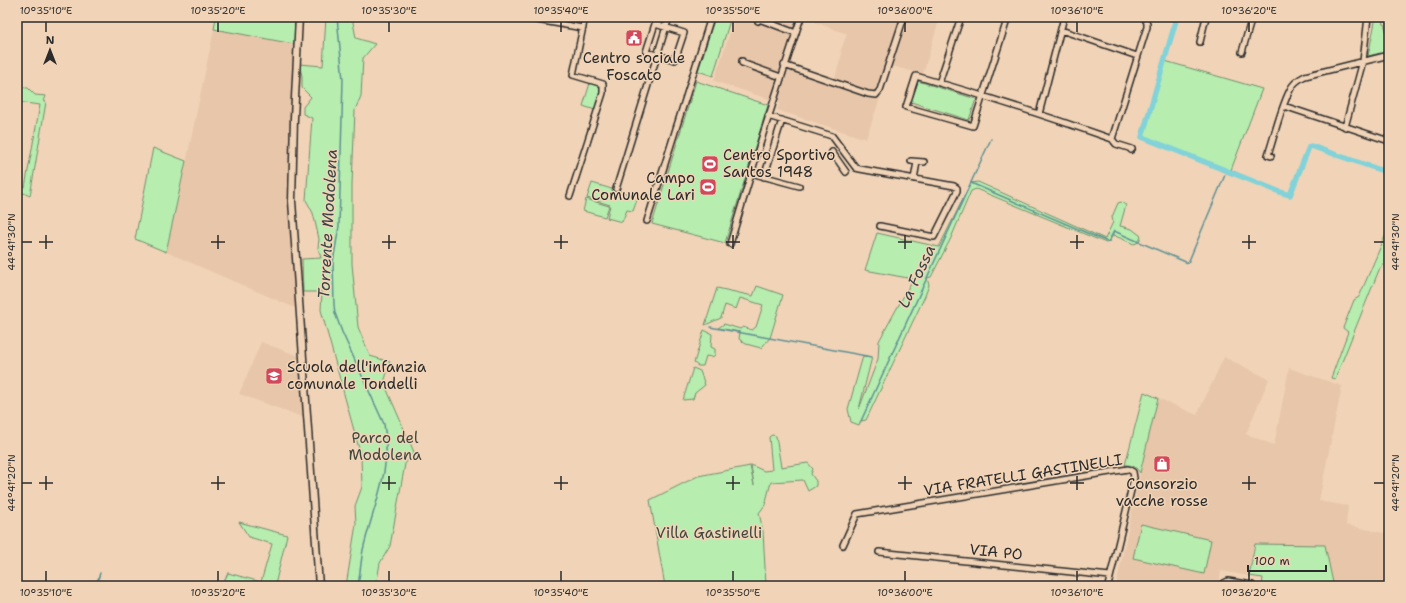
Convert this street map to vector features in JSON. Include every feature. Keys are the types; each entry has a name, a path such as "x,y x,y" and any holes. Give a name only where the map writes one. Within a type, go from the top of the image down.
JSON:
{"street":[{"path":"299,17 291,186 302,341 306,354 308,373 306,391 320,586"},
{"path":"520,17 584,28"},
{"path":"570,196 603,93 603,84 573,75 586,17"},
{"path":"616,189 669,17"},
{"path":"647,221 712,17"},
{"path":"730,244 768,116 801,17"},
{"path":"784,66 868,94 876,95 880,90 904,17"},
{"path":"939,83 960,17"},
{"path":"1008,17 983,96 973,126 906,107 916,76 983,96 1112,139 1116,144 1132,149 1131,150"},
{"path":"1039,114 1064,17"},
{"path":"1112,139 1147,27 1144,17"},
{"path":"1200,42 1206,17"},
{"path":"1242,52 1252,17"},
{"path":"1345,127 1364,61 1368,17"},
{"path":"758,21 759,19 796,32"},
{"path":"655,24 666,27 684,32 675,60 646,52 655,24"},
{"path":"1061,30 1137,56"},
{"path":"1271,156 1268,155 1284,106 1290,89 1298,79 1389,54"},
{"path":"742,61 742,63 781,77"},
{"path":"1284,106 1389,141"},
{"path":"768,116 832,136 856,168 954,186 957,188 958,191 934,237 880,226"},
{"path":"764,176 782,120"},
{"path":"832,152 846,172"},
{"path":"838,161 846,154"},
{"path":"911,160 924,162"},
{"path":"914,179 917,162"},
{"path":"751,173 798,186"},
{"name":"VIA FRATELLI GASTINELLI","path":"843,545 857,514 1128,469 1133,472 1134,478 1108,586"},
{"name":"VIA PO","path":"879,552 1110,576"},
{"path":"1223,586 1224,583 1228,581 1252,585"}],"shaded area":[{"path":"735,17 940,17 923,74 891,66 866,139 777,110 780,103 714,81","holes":["806,19 847,34 840,52 842,53 835,78 792,64 791,59"]},
{"path":"1382,17 1389,17 1389,41"},
{"path":"214,29 297,45 292,201 299,305 295,308 166,252"},
{"name":"Scuola dell'infanzia comunale Tondelli","path":"261,342 299,356 305,418 239,394"},
{"path":"1224,357 1269,379 1246,434 1274,445 1289,368 1342,386 1319,501 1348,506 1346,525 1389,534 1389,584 1385,586 1333,586 1325,545 1255,544 1249,576 1221,571 1219,586 1116,586 1149,432 1158,398 1197,415"}],"green space":[{"path":"216,17 295,17 294,44 214,29"},
{"name":"Parco del Modolena","path":"326,17 352,17 356,38 375,44 363,58 361,96 355,110 352,184 352,264 358,327 370,356 390,362 384,383 414,452 405,464 390,546 380,563 376,586 346,586 356,524 355,506 362,487 361,456 321,310 322,292 303,292 302,259 321,258 318,248 319,239 313,213 306,200 312,118 303,114 303,107 311,97 302,88 302,76 299,64 323,66"},
{"path":"715,17 731,17 713,76 698,71"},
{"path":"1376,17 1382,17 1389,41 1389,51 1368,56"},
{"path":"1165,61 1262,89 1231,170 1236,172 1232,175 1219,170 1217,167 1142,137"},
{"name":"Centro Sportivo Santos 1948","path":"696,81 768,105 725,243 652,224"},
{"path":"918,81 976,99 969,120 911,102"},
{"path":"590,83 601,87 595,110 583,106"},
{"path":"17,87 28,88 35,95 46,96 30,196 17,190 17,184 25,187 40,105 17,102"},
{"path":"153,148 186,161 166,252 135,239"},
{"path":"978,182 1105,239 1113,222 1112,217 1118,203 1121,202 1126,205 1120,226 1132,229 1141,236 1139,242 1134,244 1113,235 1109,242 1106,243 976,189 971,191 951,238 931,277 927,278 929,285 925,296 866,420 861,421 859,425 851,422 848,409 863,356 872,357 859,409 878,359 879,341 913,279 865,270 877,233 939,247 971,183"},
{"path":"592,183 638,197 633,211 627,210 622,222 607,218 610,205 587,198"},
{"path":"586,199 609,206 605,217 583,211"},
{"path":"1389,227 1387,255 1379,270 1335,379 1331,378 1348,332 1343,328 1354,300 1359,297"},
{"path":"757,286 783,295 770,338 761,348 746,344 739,339 740,332 718,328 724,324 740,329 743,327 752,330 756,327 763,305 740,298 736,309 725,305 721,318 705,325 717,288 753,296"},
{"path":"704,330 712,334 711,347 715,349 715,355 712,357 706,356 703,366 698,366 694,363"},
{"path":"693,368 700,371 705,385 695,393 693,399 683,400"},
{"path":"1144,392 1158,398 1140,473 1134,467 1125,465"},
{"name":"Villa Gastinelli","path":"772,435 776,436 781,467 808,463 813,469 811,474 816,481 816,486 808,491 803,480 771,482 765,505 759,513 763,531 766,586 665,586 650,500 698,476 750,466 754,485 751,465 764,471 772,470 769,437"},
{"path":"239,522 287,535 275,585 232,586 223,584 228,573 261,582 272,544 249,537"},
{"path":"1141,524 1211,540 1204,574 1133,558"},
{"path":"1255,544 1325,545 1333,583 1320,586 1262,586 1263,578 1249,576"}],"waterway":[{"name":"Torrente Modolena","path":"337,17 343,80 339,226 333,262 334,305 335,313 342,332 384,424 386,441 384,472 363,550 358,586"},
{"path":"1177,17 1142,137 1290,195 1309,147 1311,146 1389,173"},
{"name":"La Fossa","path":"861,421 991,139"},
{"path":"971,183 1108,242 1114,231 1188,263 1225,175"},
{"path":"710,327 872,357"},
{"path":"96,586 100,573"}],"place":[{"name":"Centro sociale Foscato","path":"634,38"},
{"name":"Centro Sportivo Santos 1948","path":"710,164"},
{"name":"Campo Comunale Lari","path":"708,187"},
{"name":"Scuola dell'infanzia comunale Tondelli","path":"274,376"},
{"name":"Consorzio vacche rosse","path":"1162,464"}]}
